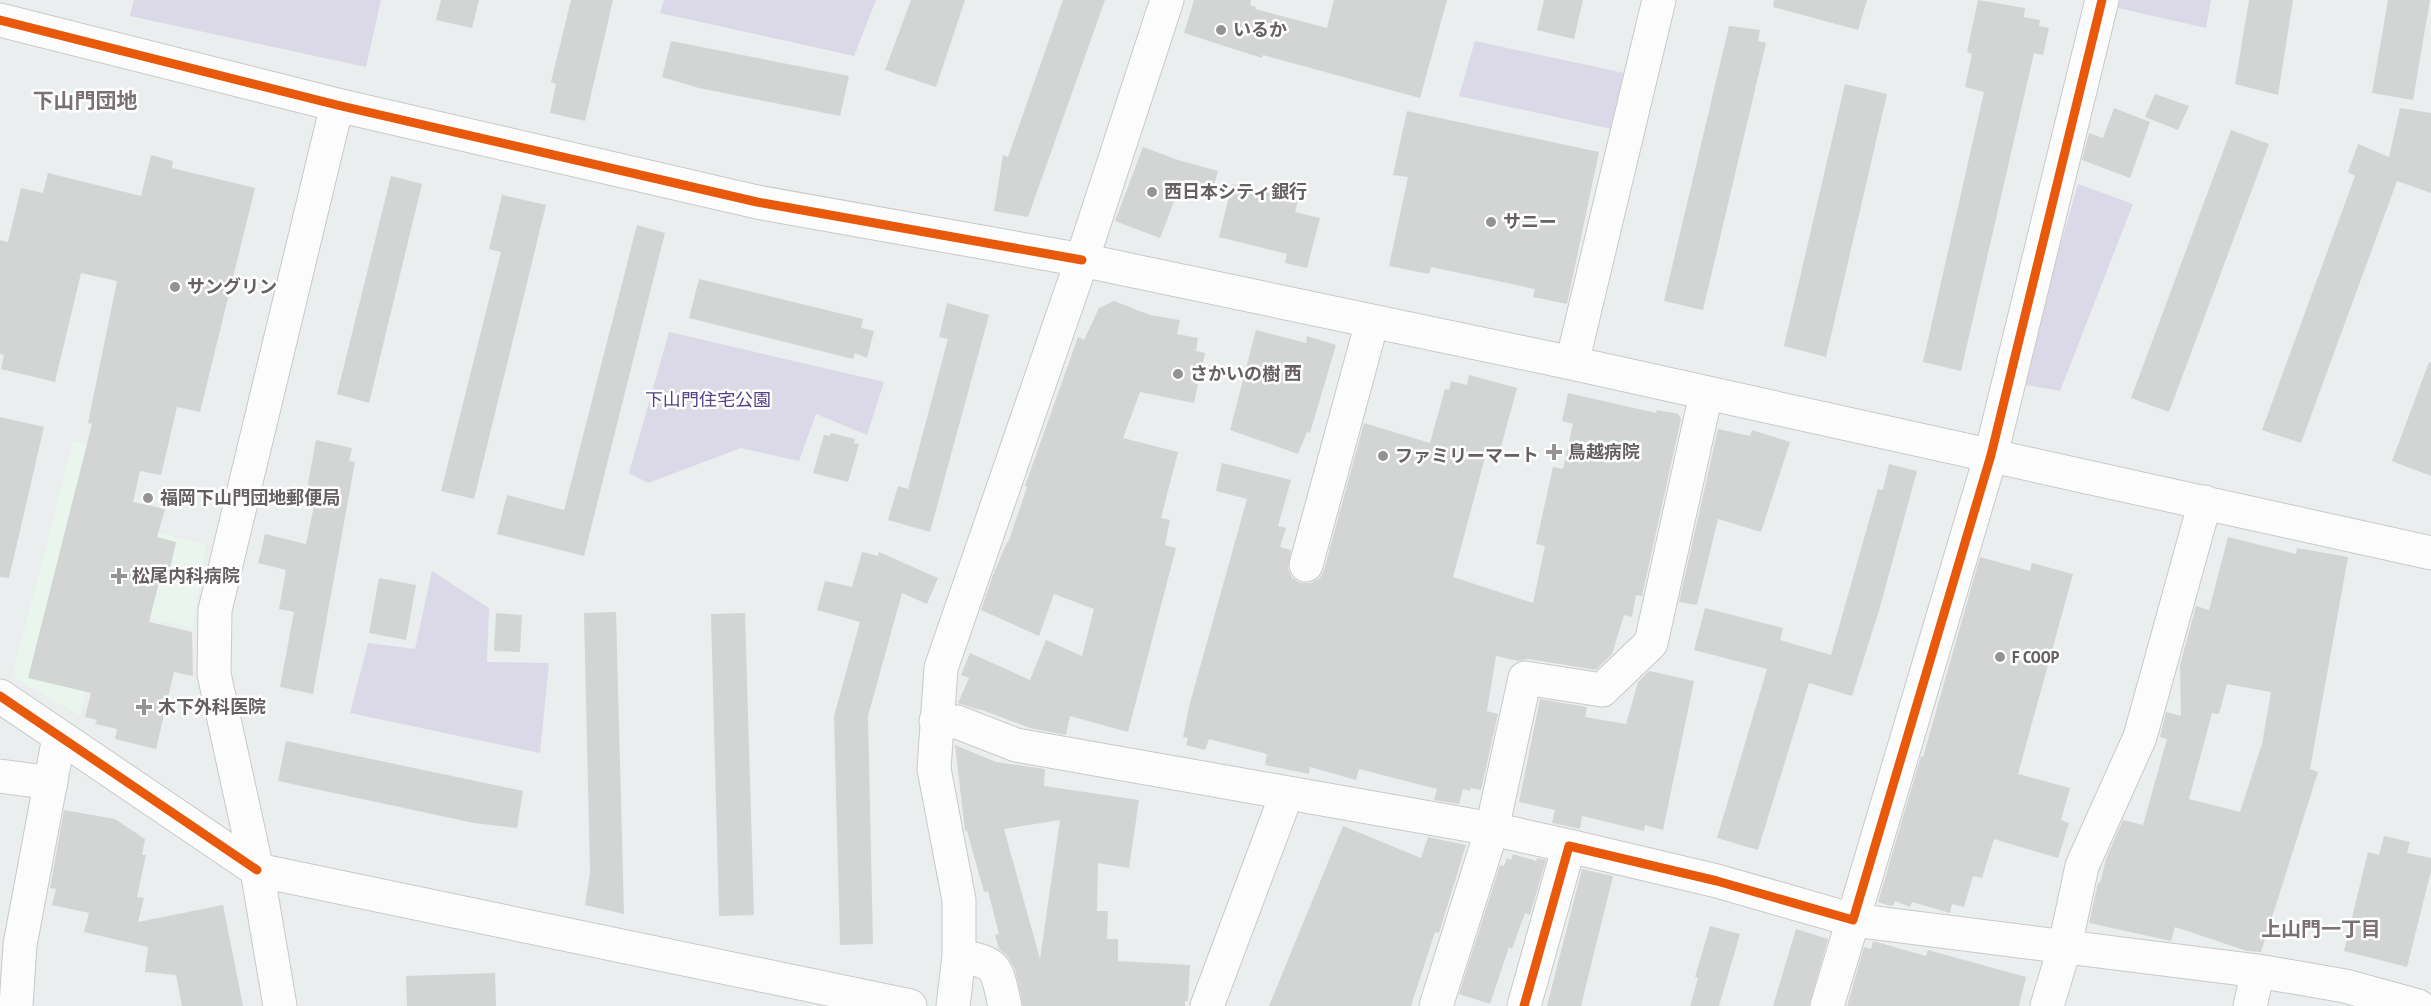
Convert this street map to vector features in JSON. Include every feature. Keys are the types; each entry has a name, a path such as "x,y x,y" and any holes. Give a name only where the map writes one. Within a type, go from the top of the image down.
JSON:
{"street":[{"path":"953,1006 959,956 959,900 934,769 941,668 1082,260 1167,0"},
{"path":"1572,363 1659,0"},
{"path":"1827,1006 1991,455 2102,0"},
{"path":"0,20 337,105 757,202 1082,260 1572,363 2431,553"},
{"path":"280,1006 257,870 214,674 215,610 337,105"},
{"path":"1306,566 1372,322"},
{"path":"1436,1006 1492,829 1525,678 1602,690 1651,644 1706,393"},
{"path":"2047,1006 2065,946 2082,866 2140,737 2205,502"},
{"path":"0,696 257,870 910,1006"},
{"path":"936,721 957,722 1016,745 1492,829 1717,881 1853,920 2258,971 2345,986 2418,1006"},
{"path":"16,1006 20,945 59,737"},
{"path":"0,776 51,783"},
{"path":"1207,1006 1287,793"},
{"path":"1524,1006 1569,846"},
{"path":"959,956 985,960 997,972 1005,1006"},
{"path":"2250,1006 2258,971"}],"shaded area":[{"name":"松尾内科病院","path":"73,441 134,457 117,522 206,545 193,628 104,608 80,715 12,677"}],"green space":[{"path":"134,0 381,0 366,67 130,16"},
{"path":"664,0 876,0 854,56 660,13"},
{"path":"2120,0 2211,0 2206,28 2118,8"},
{"path":"1475,41 1629,74 1616,130 1459,96"},
{"path":"2078,184 2133,204 2060,391 2020,384"},
{"name":"下山門住宅公園","path":"669,332 884,382 867,435 816,414 799,461 741,448 648,483 629,473"},
{"path":"432,571 489,608 487,662 549,663 540,753 350,713 368,643 415,649"}],"building":[{"path":"441,0 479,0 472,28 436,20"},
{"path":"571,0 613,0 585,121 550,113 556,84 551,82"},
{"path":"911,0 965,0 936,87 885,70"},
{"path":"1063,0 1105,0 1028,217 994,211 1003,155 1008,157"},
{"path":"1194,0 1251,0 1250,5 1256,7 1255,9 1327,28 1334,0 1447,0 1420,98 1263,55 1262,58 1184,33"},
{"path":"1544,0 1583,0 1574,39 1537,30"},
{"path":"1774,0 1867,0 1858,30 1773,7"},
{"path":"1978,0 2025,8 2024,17 2040,20 2039,26 2049,28 2043,55 2034,53 1961,371 1923,362 1984,92 1965,87 1972,54 1967,52"},
{"path":"2249,0 2293,0 2278,95 2235,84"},
{"path":"2388,0 2430,0 2413,100 2372,93"},
{"path":"1729,26 1760,30 1758,41 1766,43 1703,310 1664,301"},
{"path":"671,41 849,76 840,116 699,88 662,77"},
{"path":"1845,84 1887,94 1826,357 1784,346"},
{"path":"2155,94 2189,106 2178,130 2145,117"},
{"path":"2114,108 2150,122 2130,178 2082,160 2089,133 2103,138"},
{"path":"2400,108 2431,113 2431,193 2397,181 2301,443 2262,430 2355,176 2348,172 2358,144 2389,157"},
{"name":"サニー","path":"1407,111 1599,152 1567,304 1533,297 1535,289 1431,267 1429,274 1389,266 1408,177 1393,175"},
{"path":"2231,130 2269,144 2169,412 2131,398"},
{"name":"西日本シティ銀行","path":"1143,147 1218,171 1211,195 1180,186 1160,238 1115,221"},
{"path":"151,155 173,161 172,168 255,188 200,412 177,407 161,475 140,471 133,502 165,509 157,537 176,542 169,573 162,571 149,622 192,632 193,676 174,672 156,749 115,739 117,729 95,724 97,720 85,717 91,693 28,678 92,424 88,423 117,281 81,273 55,382 1,369 4,355 0,354 0,240 8,242 21,188 43,193 48,173 141,196"},
{"path":"391,176 422,184 369,403 337,394"},
{"path":"1232,184 1298,200 1295,212 1320,218 1307,268 1285,263 1287,254 1219,237"},
{"path":"502,195 546,205 474,499 441,491 501,252 489,249"},
{"path":"637,225 665,233 584,556 497,534 507,495 564,510"},
{"path":"699,279 863,319 861,328 874,331 867,358 855,353 853,359 689,318"},
{"path":"1114,301 1150,315 1180,320 1177,334 1198,338 1196,351 1205,353 1194,403 1140,392 1123,438 1178,452 1161,518 1170,520 1165,545 1176,548 1128,732 1070,716 1066,735 1030,728 958,703 969,678 961,675 970,653 1030,680 1046,640 1082,656 1094,609 1054,594 1039,636 981,610 993,575 1008,543 1027,487 1025,486 1078,337 1084,340 1099,308"},
{"path":"947,303 989,315 930,532 888,520 898,486 908,489 948,339 939,337"},
{"path":"1256,330 1306,343 1307,336 1336,345 1310,433 1307,432 1298,454 1230,430"},
{"path":"2429,362 2431,363 2431,476 2392,461"},
{"path":"1469,375 1517,388 1498,458 1486,454 1453,577 1533,603 1545,546 1536,544 1553,467 1563,469 1573,424 1562,421 1568,393 1656,413 1657,410 1678,414 1681,419 1642,596 1636,595 1632,617 1624,615 1612,654 1596,670 1528,659 1518,661 1496,656 1487,711 1498,714 1481,790 1463,789 1459,804 1434,800 1437,789 1359,769 1356,780 1310,767 1309,774 1265,765 1267,754 1209,739 1205,750 1186,745 1188,738 1183,737 1190,703 1247,499 1216,491 1222,463 1291,480 1278,526 1286,528 1280,547 1291,550 1288,569 1292,578 1301,583 1311,583 1320,578 1324,570 1364,423 1430,443 1445,389 1449,390 1451,381 1467,385"},
{"path":"0,417 44,427 9,578 0,577"},
{"path":"1718,429 1750,436 1752,430 1790,442 1761,532 1718,519 1697,605 1679,602"},
{"path":"831,433 855,439 854,443 859,444 848,482 813,473 824,435 830,436"},
{"path":"316,440 352,448 349,461 355,462 313,694 280,687 294,612 279,609 286,570 258,563 265,534 306,544 315,501 305,500"},
{"path":"1889,464 1917,471 1880,607 1852,696 1809,683 1758,850 1717,838 1767,669 1694,650 1705,608 1783,628 1780,640 1831,655 1878,489 1883,490"},
{"path":"2228,537 2296,554 2297,548 2348,557 2310,769 2318,772 2261,952 2247,951 2175,927 2171,941 2089,923 2098,883 2100,883 2106,859 2123,820 2143,825 2167,739 2160,737 2166,712 2181,716 2180,665 2196,606 2209,610","holes":["2227,684 2271,692 2262,744 2240,812 2189,799 2212,713 2219,714"]},
{"path":"862,552 878,556 879,552 938,578 927,604 902,593 868,716 873,944 840,945 834,716 860,622 817,610 825,581 852,587"},
{"path":"1980,557 2030,571 2032,563 2073,574 2018,774 2070,788 2061,820 2069,823 2058,858 1994,839 1982,878 1973,876 1964,907 1952,904 1950,913 1912,902 1910,907 1895,901 1893,906 1887,905 1878,902 1921,756 1923,757"},
{"path":"379,578 416,585 406,640 369,633"},
{"path":"616,612 624,914 585,905 590,872 584,613"},
{"path":"496,613 522,615 520,652 494,651"},
{"path":"745,613 754,915 719,916 711,614"},
{"path":"1649,671 1694,681 1663,830 1645,825 1644,831 1582,816 1580,829 1552,823 1555,810 1519,802 1540,699 1587,707 1585,717 1626,724 1638,682"},
{"path":"286,741 523,791 517,828 474,823 278,781"},
{"path":"955,745 996,762 1045,769 1044,786 1139,800 1129,868 1098,863 1097,911 1108,911 1107,939 1118,939 1118,961 1190,965 1188,1001 1185,1001 1185,1006 1023,1006 1015,969 1007,956 999,949 995,935 999,934 988,891 984,892 967,831 965,831","holes":["1060,820 1040,959 1004,829"]},
{"path":"64,810 115,819 145,839 142,855 146,855 137,897 144,898 138,922 223,905 243,1006 182,1006 176,975 145,972 148,947 84,932 89,913 52,905 56,889 50,888"},
{"path":"1343,826 1421,858 1428,837 1466,845 1439,933 1435,932 1411,1006 1269,1006"},
{"path":"2384,836 2410,842 2407,853 2431,858 2431,871 2407,967 2344,951 2368,852 2379,855"},
{"path":"1513,854 1536,861 1537,858 1546,860 1530,915 1525,913 1512,949 1509,947 1490,1004 1459,994 1500,865 1504,866 1507,858 1511,860"},
{"path":"1582,869 1613,876 1581,1006 1547,1006"},
{"path":"1710,926 1740,934 1719,1006 1690,1006 1698,978 1695,977"},
{"path":"1796,929 1828,939 1809,1006 1773,1006"},
{"path":"1873,941 1926,956 1928,950 2026,977 2019,1006 1847,1006 1864,947 1871,949"},
{"path":"495,973 496,1006 407,1006 406,976"}],"cycle path":[{"path":"1524,1006 1569,846 1717,881 1853,920 1991,455 2102,0"},
{"path":"0,20 337,105 757,202 1082,260"},
{"path":"0,696 257,870"}],"place":[{"name":"いるか","path":"1221,30"},
{"name":"西日本シティ銀行","path":"1152,192"},
{"name":"サニー","path":"1491,222"},
{"name":"サングリン","path":"175,287"},
{"name":"さかいの樹 西","path":"1178,374"},
{"name":"鳥越病院","path":"1554,452"},
{"name":"ファミリーマート","path":"1383,456"},
{"name":"福岡下山門団地郵便局","path":"148,498"},
{"name":"松尾内科病院","path":"119,576"},
{"name":"F COOP","path":"2000,657"},
{"name":"木下外科医院","path":"144,707"}],"district":[{"name":"下山門団地","path":"85,101"},
{"name":"上山門一丁目","path":"2321,929"}]}
